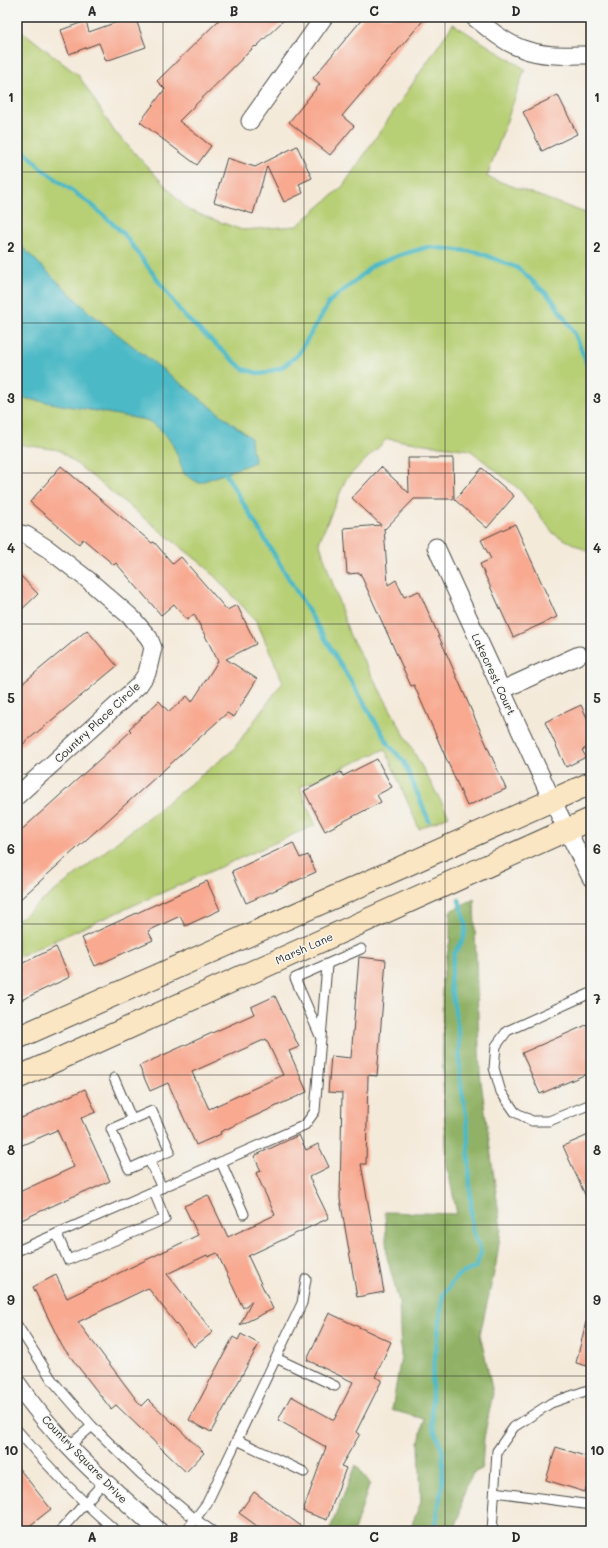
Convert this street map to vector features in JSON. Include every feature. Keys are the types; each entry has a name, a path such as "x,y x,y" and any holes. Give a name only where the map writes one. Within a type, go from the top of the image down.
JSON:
{"main road":[{"path":"17,1038 591,783"},
{"name":"Marsh Lane","path":"17,1078 591,818"}],"street":[{"path":"250,121 324,17"},
{"path":"474,17 496,35 523,49 555,55 591,55"},
{"name":"Country Place Circle","path":"17,533 26,535 48,549 87,579 132,618 149,638 153,648 146,673 139,685 17,796"},
{"name":"Lakecrest Court","path":"436,547 552,800"},
{"path":"502,690 579,655"},
{"path":"552,800 591,878"},
{"name":"Country Square Drive","path":"17,1383 22,1400 70,1446 104,1482 159,1531"}],"lane":[{"path":"321,1038 295,978 361,949"},
{"path":"17,1251 305,1125 315,1111 327,965"},
{"path":"591,993 507,1031 496,1046 494,1068 501,1092 515,1112 532,1121 549,1121 591,1104"},
{"path":"114,1078 132,1120"},
{"path":"152,1111 170,1151 149,1160 129,1169 111,1129 152,1111"},
{"path":"57,1234 68,1260 165,1219 149,1160"},
{"path":"221,1162 244,1214"},
{"path":"186,1531 207,1503 237,1440 302,1303 306,1279"},
{"path":"17,1325 52,1380 92,1426 140,1474 212,1531"},
{"path":"276,1358 335,1386"},
{"path":"492,1531 497,1451 514,1427 552,1403 591,1389"},
{"path":"70,1446 92,1426"},
{"path":"17,1430 44,1462 85,1504 116,1531"},
{"path":"237,1440 304,1472"},
{"path":"60,1531 104,1482"},
{"path":"495,1492 591,1505"}],"green space":[{"path":"453,24 525,69 487,177 591,215 591,553 554,534 520,490 470,450 387,439 346,479 319,542 350,636 449,816 419,829 385,749 300,787 315,825 17,957 17,921 232,751 283,682 257,622 207,568 59,450 17,444 17,27 79,76 114,131 188,210 242,230 297,226 343,186"},
{"path":"474,899 480,1074 501,1229 496,1264 480,1334 493,1393 484,1438 482,1469 473,1473 465,1489 459,1517 454,1531 409,1531 421,1502 419,1443 424,1419 392,1410 401,1356 399,1302 387,1257 385,1212 457,1214 447,1166 443,1084 442,980 450,940 450,911"},
{"path":"356,1465 370,1483 354,1531 329,1531"}],"water":[{"path":"17,242 89,312 251,438 255,462 199,483 184,474 171,442 161,430 146,420 17,397"}],"building":[{"path":"131,17 135,17 146,47 106,61 99,43 69,54 61,30 86,21 89,32"},
{"path":"222,17 287,17 256,47 255,46 179,121 211,146 197,165 140,122 165,89 157,81"},
{"path":"364,17 426,17 342,116 354,126 330,155 289,122 320,84 313,78"},
{"path":"558,95 577,134 542,151 523,112"},
{"path":"297,146 312,178 299,184 303,193 284,202 267,166 253,214 214,202 227,158 255,167"},
{"path":"408,458 453,458 454,499 414,499 385,529 384,528 388,585 396,580 404,597 419,591 506,789 467,806 414,685 411,686 360,573 347,574 344,528 381,525 352,498 381,467 409,493"},
{"path":"61,466 152,543 154,542 173,564 181,557 227,610 237,605 256,644 226,659 257,679 234,717 227,713 17,902 17,834 131,731 129,729 159,701 169,712 187,696 192,702 218,661 194,614 187,620 174,604 161,615 116,563 114,565 83,539 79,544 30,502"},
{"path":"482,468 514,496 487,528 455,500"},
{"path":"515,524 557,617 513,637 480,564 491,559 481,540"},
{"path":"17,572 38,594 17,614"},
{"path":"87,630 117,666 17,749 17,688"},
{"path":"581,705 591,726 591,746 582,750 586,757 566,767 545,722"},
{"path":"377,759 392,787 377,795 381,802 325,831 304,791 341,772 343,776"},
{"path":"293,843 300,858 308,855 316,872 246,903 232,871"},
{"path":"207,881 220,910 185,926 180,916 148,931 153,940 95,966 82,938"},
{"path":"56,947 70,977 17,1002 17,966"},
{"path":"359,957 386,960 377,1076 368,1075 366,1164 361,1164 384,1292 357,1297 340,1199 342,1093 328,1092 331,1056 351,1058"},
{"path":"275,996 299,1047 289,1051 307,1092 220,1132 221,1134 196,1145 168,1083 150,1091 139,1066 254,1014 251,1007","holes":["266,1039 283,1075 209,1109 192,1072"]},
{"path":"591,1023 591,1072 540,1094 522,1053"},
{"path":"85,1089 96,1112 81,1118 110,1181 17,1222 17,1193 74,1167 57,1130 20,1146 17,1139 17,1120"},
{"path":"591,1134 591,1208 563,1146"},
{"path":"299,1135 306,1150 318,1144 329,1167 309,1177 329,1218 248,1256 273,1309 240,1325 252,1301 243,1308 217,1253 208,1257 207,1255 167,1274 213,1332 194,1347 148,1288 78,1322 141,1406 148,1399 204,1453 186,1472 116,1405 111,1409 62,1346 33,1287 56,1275 67,1298 198,1235 184,1206 208,1195 228,1237 275,1215 256,1173 261,1171 254,1156"},
{"path":"329,1313 391,1342 375,1377 382,1380 356,1432 360,1434 341,1466 346,1468 327,1520 303,1511 326,1447 278,1420 291,1396 334,1420 353,1382 307,1360"},
{"path":"586,1322 591,1323 591,1367 576,1363"},
{"path":"241,1334 259,1344 211,1432 189,1420 233,1337 238,1340"},
{"path":"556,1447 591,1458 591,1473 585,1492 546,1480"},
{"path":"17,1466 51,1509 23,1531 17,1531"},
{"path":"254,1492 308,1531 264,1531 239,1513"}],"waterway":[{"path":"17,143 42,169 92,205 124,234 184,316 243,369 261,374 281,368 298,355 330,301 373,265 428,247 477,252 518,268 551,298 575,334 591,374"},
{"path":"222,468 390,746 404,762 429,821"},
{"path":"432,1531 436,1522 442,1486 443,1452 432,1424 432,1380 443,1295 457,1276 476,1267 481,1252 472,1228 467,1121 460,1079 459,1035 450,983 454,954 464,938 466,924 459,900"}]}
